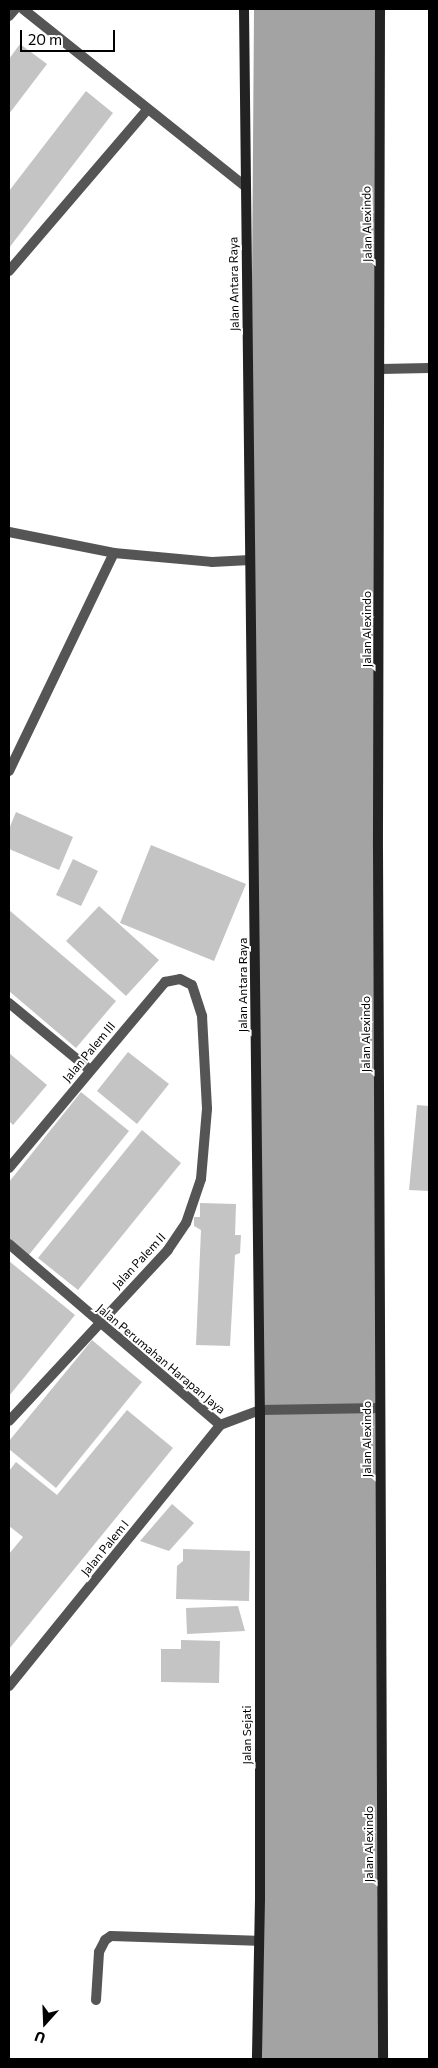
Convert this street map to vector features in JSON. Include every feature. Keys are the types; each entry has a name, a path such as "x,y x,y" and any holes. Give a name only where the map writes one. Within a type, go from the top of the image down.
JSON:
{"street":[{"path":"9,16 14,9"},
{"path":"23,9 245,186"},
{"name":"Jalan Antara Raya","path":"244,9 260,1410"},
{"name":"Jalan Alexindo","path":"380,9 380,1408 383,2059"},
{"path":"9,271 148,109"},
{"path":"381,369 429,368"},
{"path":"9,532 114,553 212,562 250,560"},
{"path":"9,771 114,553"},
{"name":"Jalan Palem III","path":"9,1168 165,982 180,979 189,983 196,992"},
{"name":"Jalan Palem II","path":"9,1421 98,1322 168,1250 186,1223 198,1192 207,1109 205,1048 196,992"},
{"path":"9,1003 90,1070"},
{"name":"Jalan Perumahan Harapan Jaya","path":"9,1244 220,1425 260,1410 380,1408"},
{"name":"Jalan Sejati","path":"257,2059 260,1410"},
{"name":"Jalan Palem I","path":"9,1686 220,1425"},
{"path":"96,2000 99,1952 105,1940 111,1936 258,1941"}],"shaded area":[{"path":"254,9 378,9 383,2059 259,2059 260,1410 250,560"}],"building":[{"path":"20,44 47,64 9,114 9,59"},
{"path":"86,91 113,113 9,248 9,191"},
{"path":"16,812 73,837 59,870 9,849 9,829"},
{"path":"151,845 246,884 214,961 120,923"},
{"path":"73,859 98,871 81,906 56,895"},
{"path":"99,906 159,960 126,996 66,941"},
{"path":"9,910 116,1001 76,1048 9,991"},
{"path":"128,1052 169,1084 137,1124 97,1091"},
{"path":"9,1053 47,1085 13,1125 9,1121"},
{"path":"81,1092 129,1131 28,1256 9,1241 9,1182"},
{"path":"417,1105 429,1106 429,1191 409,1190"},
{"path":"142,1130 181,1163 78,1290 38,1258"},
{"path":"200,1203 236,1204 235,1235 241,1235 240,1253 235,1255 230,1346 196,1345 201,1230 194,1226 194,1217 200,1217"},
{"path":"9,1261 75,1315 9,1396"},
{"path":"92,1340 142,1382 56,1488 9,1449 9,1441"},
{"path":"127,1410 173,1448 9,1649 9,1554 23,1537 9,1526 9,1471 16,1462 57,1495"},
{"path":"172,1504 194,1523 169,1551 140,1541"},
{"path":"183,1549 250,1551 249,1601 176,1599 177,1566 183,1561"},
{"path":"238,1606 245,1631 187,1634 186,1608"},
{"path":"181,1640 220,1641 219,1683 161,1682 161,1649 181,1649"}]}
